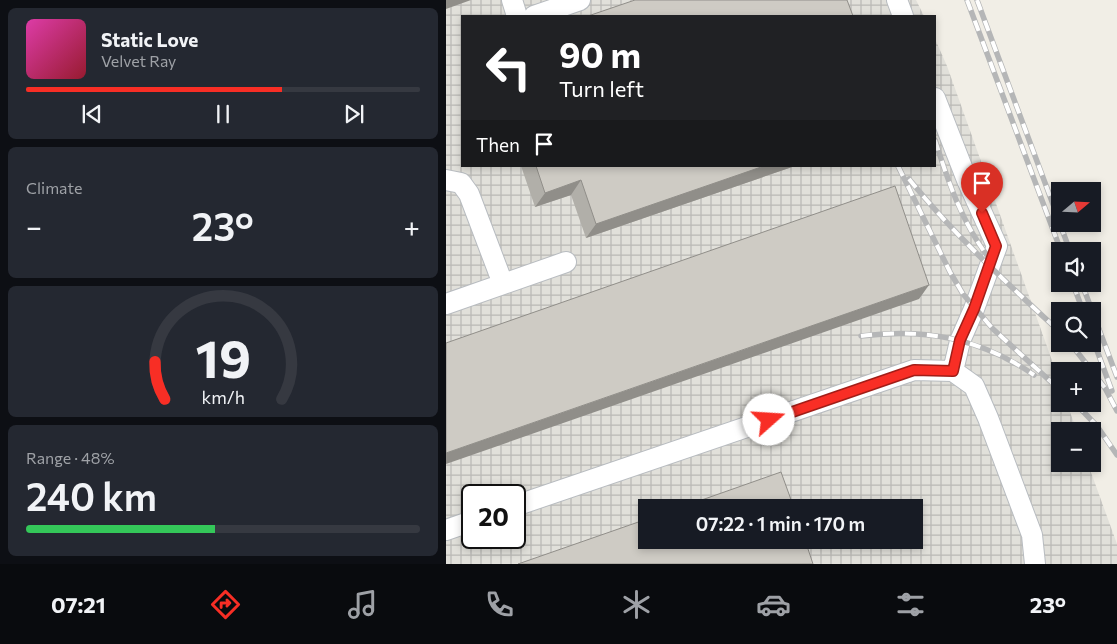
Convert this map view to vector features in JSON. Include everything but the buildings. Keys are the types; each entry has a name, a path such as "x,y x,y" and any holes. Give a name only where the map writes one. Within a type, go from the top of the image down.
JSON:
{"lane":[{"path":"512,0 517,15"},
{"path":"537,15 580,0"},
{"path":"897,0 903,15"},
{"path":"936,101 967,180 996,246 974,309 960,340 953,371"},
{"path":"446,180 461,183 469,194 503,284"},
{"path":"446,304 566,262"},
{"path":"526,502 914,370 953,371 974,386 988,418 1032,534 1035,564"},
{"path":"446,530 461,525"}],"shaded area":[{"path":"446,0 916,0 924,15 461,15 461,167 936,167 936,41 947,66 1053,362 1051,362 1051,412 1070,412 1074,422 1051,422 1051,472 1091,472 1117,544 1117,564 446,564"}],"railway":[{"path":"967,0 1058,242"},
{"path":"977,0 1051,199"},
{"path":"936,143 963,216 979,245 989,258"},
{"path":"898,167 950,272 963,294 993,329 1051,382"},
{"path":"909,179 944,220 1051,324"},
{"path":"1063,232 1067,242"},
{"path":"1076,292 1080,302"},
{"path":"1085,292 1117,377"},
{"path":"861,336 907,334 930,335 951,339 993,352 1014,362 1034,375"},
{"path":"1077,352 1105,388 1117,411"},
{"path":"1098,352 1112,391"},
{"path":"1084,412 1097,426 1117,455"}],"route":[{"path":"769,420 914,370 953,371 960,340 974,309 996,246 982,213"}]}
